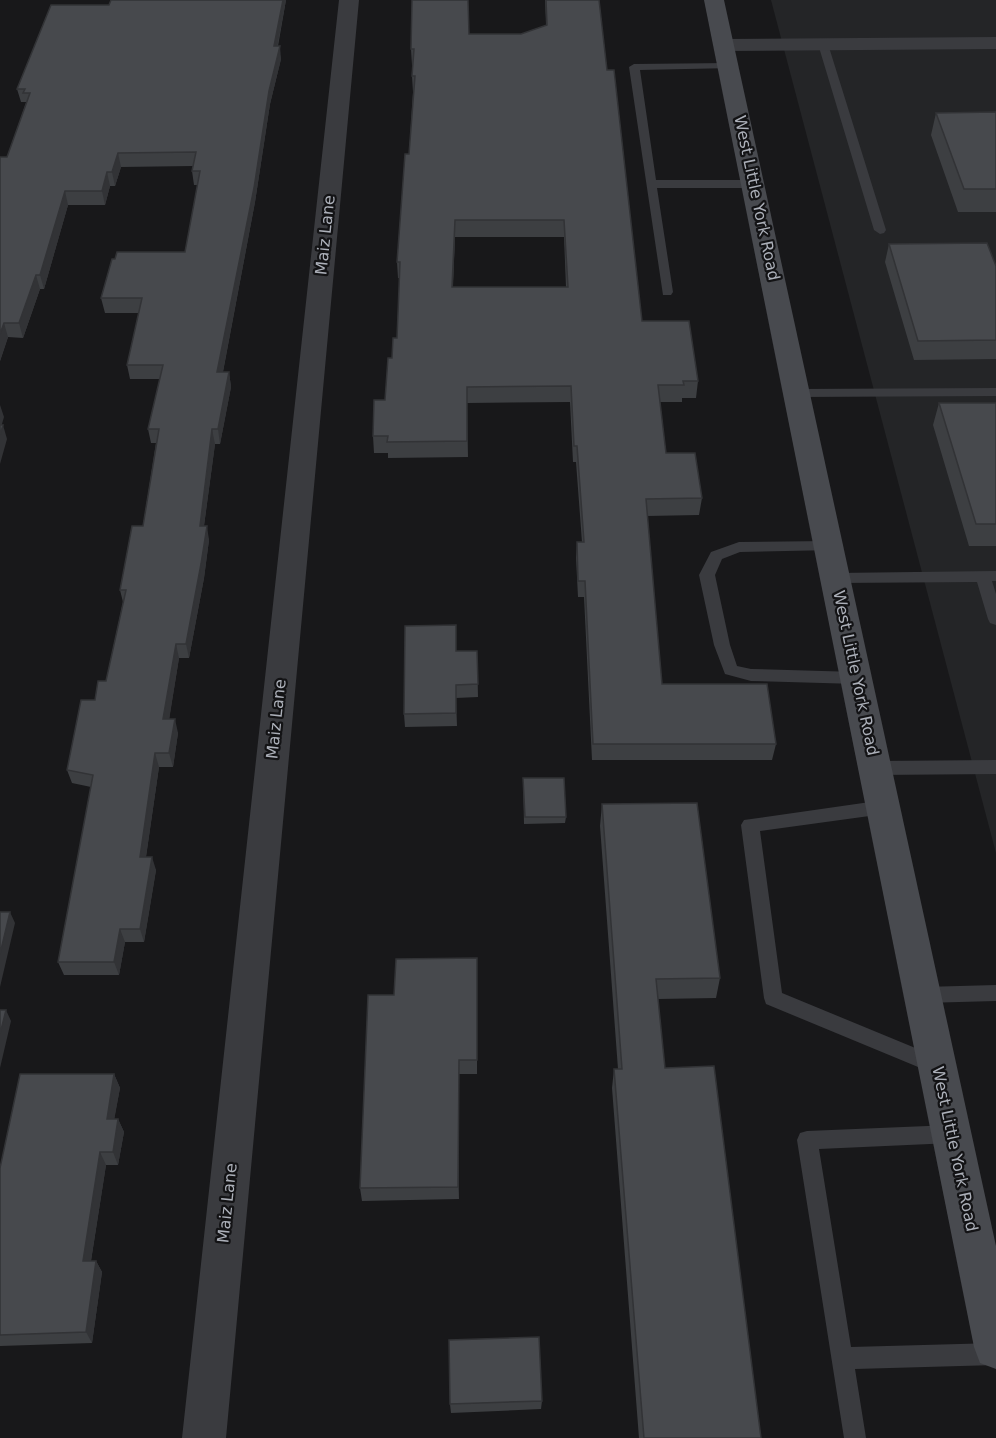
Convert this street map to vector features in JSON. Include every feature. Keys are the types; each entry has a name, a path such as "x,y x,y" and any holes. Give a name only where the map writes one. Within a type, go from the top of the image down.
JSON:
{"main road":[{"name":"West Little York Road","path":"714,0 996,1347"}],"street":[{"name":"Maiz Lane","path":"204,1438 349,0"},
{"path":"726,55 824,44 996,43"}],"lane":[{"path":"824,44 880,230"},
{"path":"667,292 634,68 726,55"},
{"path":"651,184 754,184"},
{"path":"798,393 996,392"},
{"path":"857,678 751,675 731,670 722,645 707,575 716,556 739,547 833,562 990,576 996,619"},
{"path":"876,768 996,767"},
{"path":"884,807 750,825 773,998 938,1066"},
{"path":"922,994 996,993"},
{"path":"855,1438 807,1140 952,1134"},
{"path":"842,1358 996,1354"}],"shaded area":[{"path":"771,0 996,0 996,853"}],"building":[{"path":"111,0 283,0 274,46 280,46 269,91 254,188 217,372 229,372 218,429 212,429 200,526 207,526 201,564 186,644 176,644 163,719 175,719 169,753 155,753 140,857 152,857 140,929 120,929 114,962 58,962 93,775 67,770 81,700 95,700 98,681 106,681 126,590 120,590 132,526 143,526 159,429 148,429 163,365 127,365 142,298 101,298 112,259 115,259 117,252 185,252 200,171 192,171 196,152 118,153 112,172 107,172 102,191 65,191 40,275 36,275 19,323 4,323 0,334 0,157 7,157 30,93 23,93 25,89 17,89 51,5 109,5"},
{"path":"412,0 468,0 469,34 521,34 547,25 546,0 599,0 607,70 614,70 642,321 689,321 698,381 683,381 684,385 658,385 666,453 695,453 702,498 646,499 662,684 767,684 776,744 593,744 585,581 578,581 577,542 584,542 577,446 574,446 571,386 467,387 467,441 387,442 388,436 373,436 374,400 385,400 388,358 392,358 393,338 397,338 400,262 397,262 405,154 409,154 415,76 412,76 414,49 411,49","holes":["455,220 564,220 568,287 452,287"]},
{"path":"996,112 996,189 964,189 936,113"},
{"path":"987,243 996,266 996,340 918,341 889,244"},
{"path":"939,403 996,403 996,524 976,524"},
{"path":"456,625 456,651 477,651 478,684 456,685 456,713 404,714 405,626"},
{"path":"523,778 564,778 566,817 525,817"},
{"path":"697,803 720,978 656,979 665,1068 714,1066 761,1438 644,1438 614,1069 622,1069 602,804"},
{"path":"0,912 10,912 0,954"},
{"path":"477,958 477,1060 459,1060 458,1187 360,1188 368,995 394,995 396,959"},
{"path":"0,1010 6,1010 0,1034"},
{"path":"20,1074 114,1074 107,1119 118,1119 113,1152 100,1152 83,1261 96,1261 86,1332 0,1335 0,1168"},
{"path":"539,1337 542,1401 450,1404 449,1340"}]}
